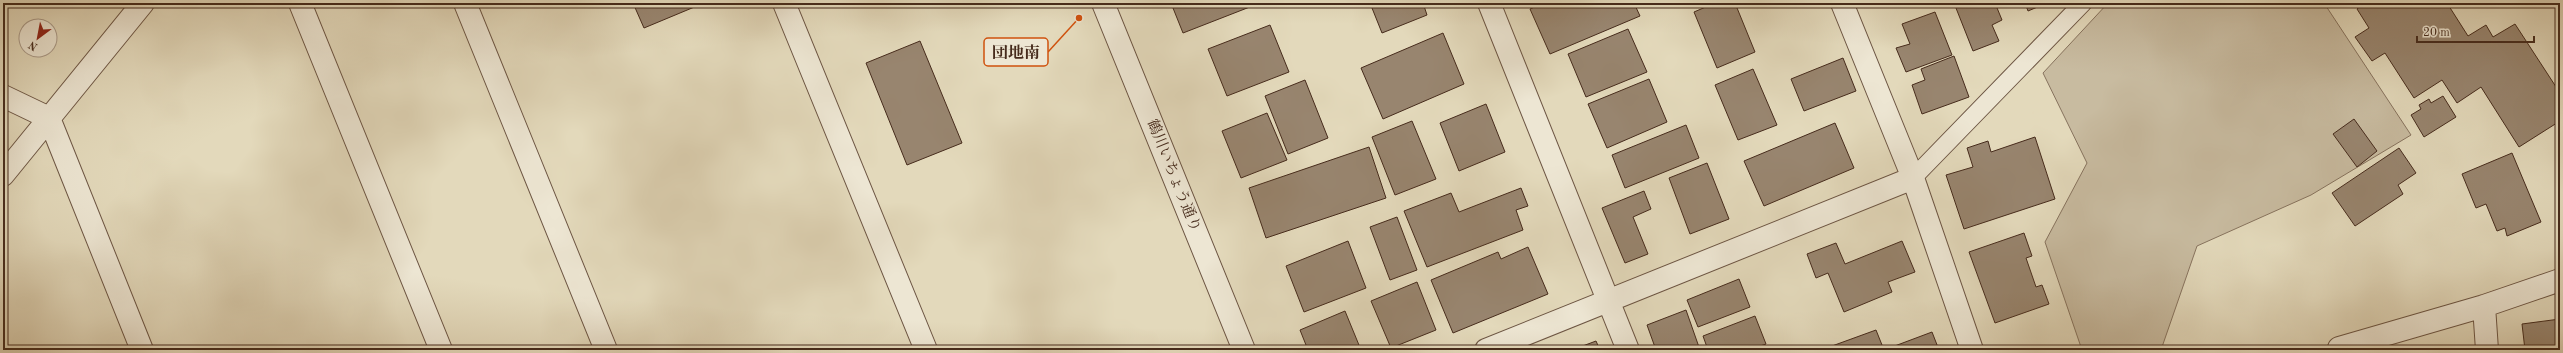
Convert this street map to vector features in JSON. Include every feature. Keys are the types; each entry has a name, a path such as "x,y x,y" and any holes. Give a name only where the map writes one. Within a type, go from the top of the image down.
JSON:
{"street":[{"path":"3,175 143,3"},
{"path":"300,3 441,350"},
{"path":"465,3 606,350"},
{"path":"784,3 926,350"},
{"name":"鶴川いちょう通り","path":"1103,3 1244,350"},
{"path":"1488,3 1628,350"},
{"path":"1842,3 1913,178 1972,350"},
{"path":"3,96 50,118 142,350"},
{"path":"1486,350 1913,178"},
{"path":"2339,348 2484,306 2560,280"},
{"path":"2484,306 2487,350"}],"lane":[{"path":"1913,178 2083,3"}],"shaded area":[{"path":"2108,3 2324,3 2411,135 2311,195 2197,246 2162,347 2167,350 2082,350 2045,242 2087,163 2043,73"}],"building":[{"path":"633,3 704,3 644,28"},
{"path":"1171,3 1260,3 1183,33"},
{"path":"1370,3 1423,3 1427,15 1382,33"},
{"path":"1544,3 1634,3 1640,16 1550,54 1530,9"},
{"path":"1715,3 1735,3 1755,52 1717,68 1694,12"},
{"path":"1954,3 1995,3 2002,20 1992,25 1999,41 1973,51"},
{"path":"2025,3 2047,3 2028,11"},
{"path":"2364,3 2447,3 2468,36 2486,25 2493,37 2515,24 2560,93 2560,121 2519,147 2481,87 2457,103 2442,80 2414,98 2385,53 2372,61 2355,37 2369,28 2357,9"},
{"path":"1935,12 1952,55 1906,72 1896,48 1910,44 1902,24"},
{"path":"1270,25 1289,72 1227,96 1208,49"},
{"path":"1628,29 1647,72 1586,97 1568,54"},
{"path":"1443,33 1464,84 1383,119 1361,68"},
{"path":"920,41 962,143 907,165 866,63"},
{"path":"1954,56 1969,97 1922,114 1912,85 1925,80 1921,69"},
{"path":"1843,58 1856,91 1804,111 1791,79"},
{"path":"1753,69 1777,125 1738,140 1715,85"},
{"path":"1649,79 1667,122 1607,148 1588,104"},
{"path":"1305,80 1328,138 1288,154 1265,96"},
{"path":"2443,96 2456,117 2424,137 2411,115 2421,109 2419,105 2429,99 2431,103"},
{"path":"1486,104 1505,152 1459,171 1440,123"},
{"path":"1267,113 1287,160 1241,178 1222,131"},
{"path":"2354,119 2377,151 2357,167 2333,134"},
{"path":"1412,121 1436,179 1395,195 1372,137"},
{"path":"1835,123 1854,168 1764,206 1744,161"},
{"path":"1686,125 1699,158 1625,188 1612,155"},
{"path":"2035,137 2055,199 1964,229 1946,175 1973,167 1967,148 1988,141 1991,152"},
{"path":"1369,147 1386,198 1266,238 1249,188"},
{"path":"2399,148 2416,173 2398,185 2403,194 2355,226 2332,193"},
{"path":"2512,153 2541,222 2507,236 2505,228 2497,231 2486,204 2476,208 2462,174"},
{"path":"1707,163 1729,219 1690,234 1669,178"},
{"path":"1521,188 1528,206 1516,210 1523,230 1427,267 1404,211 1451,193 1459,212"},
{"path":"1644,191 1651,209 1633,217 1648,254 1625,263 1602,208"},
{"path":"1397,217 1417,270 1390,280 1370,227"},
{"path":"2024,233 2032,256 2026,258 2036,287 2042,285 2049,304 1995,323 1969,252"},
{"path":"1348,241 1366,288 1304,312 1286,266"},
{"path":"1902,241 1915,272 1888,282 1892,292 1844,312 1828,273 1816,278 1807,254 1836,243 1845,264"},
{"path":"1528,247 1548,294 1453,333 1431,280 1498,252 1501,259"},
{"path":"1739,279 1750,307 1698,327 1687,300"},
{"path":"1417,282 1436,330 1391,348 1371,301"},
{"path":"1686,310 1700,350 1656,350 1647,325"},
{"path":"1345,311 1361,350 1308,350 1300,330"},
{"path":"1755,316 1766,344 1749,350 1708,350 1703,336"},
{"path":"2560,319 2560,350 2525,350 2522,324"},
{"path":"1876,330 1884,350 1821,350"},
{"path":"1932,332 1939,350 1884,350"},
{"path":"1596,341 1600,350 1572,350"}],"place":[{"name":"団地南","path":"1079,18"}]}
